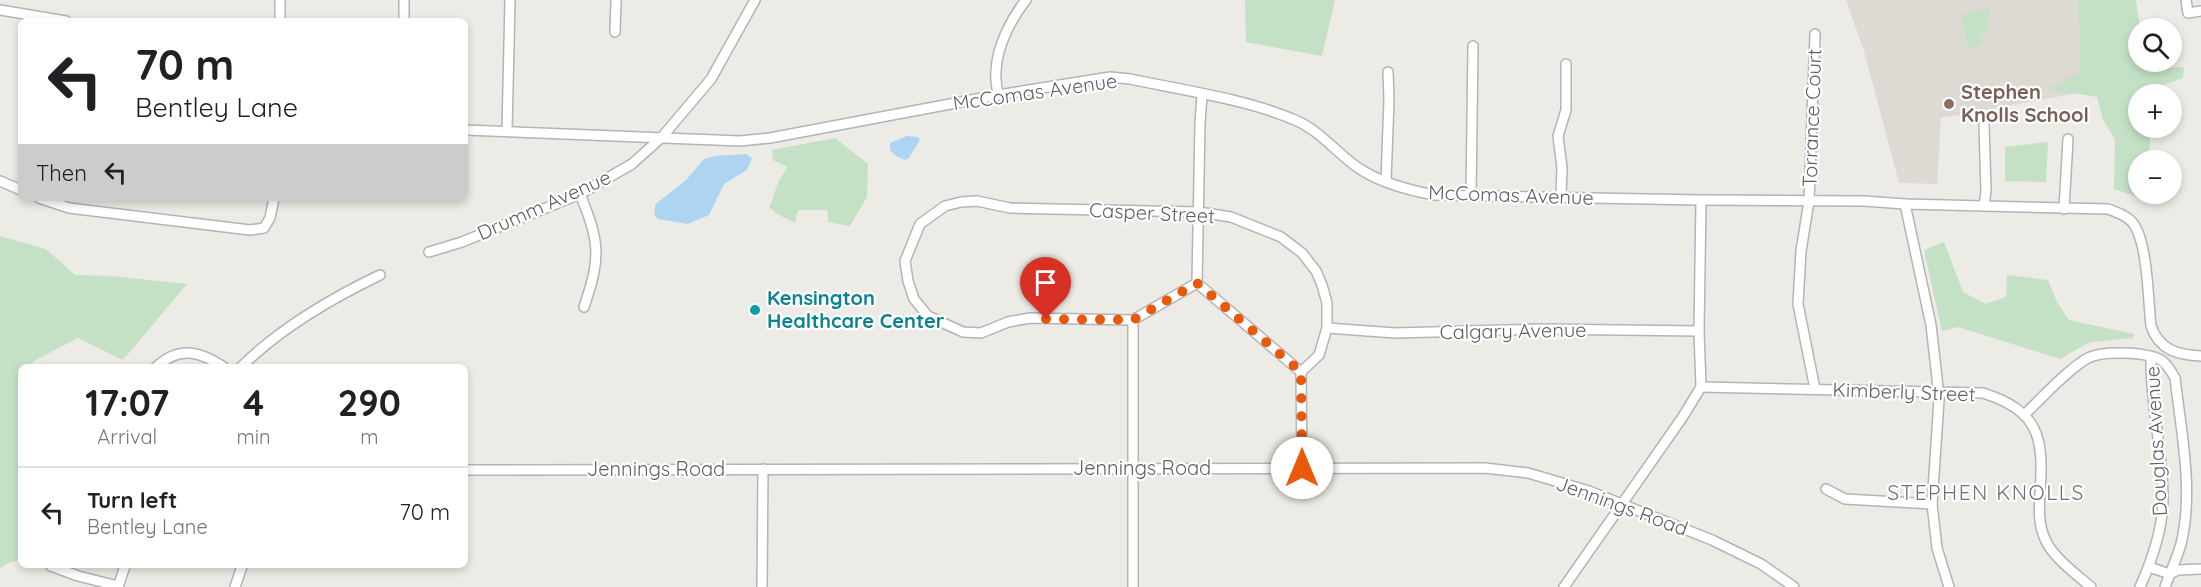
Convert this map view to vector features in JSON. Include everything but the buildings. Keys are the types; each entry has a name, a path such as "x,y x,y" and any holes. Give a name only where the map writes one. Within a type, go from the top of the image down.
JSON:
{"street":[{"path":"280,0 280,18"},
{"path":"404,0 404,18"},
{"path":"507,131 510,0"},
{"path":"615,32 616,0"},
{"name":"Drumm Avenue","path":"429,252 462,242 580,194 618,174 662,137 711,79 755,0"},
{"path":"998,95 996,71 1002,43 1018,10 1026,0"},
{"path":"2186,0 2188,14 2201,11"},
{"path":"0,10 48,18"},
{"name":"Torrance Court","path":"1815,34 1809,201 1801,250 1798,304 1815,389"},
{"path":"1471,195 1473,46"},
{"path":"1561,196 1562,168 1557,136 1566,110 1566,64"},
{"path":"1386,181 1388,72"},
{"name":"McComas Avenue","path":"468,130 740,141 770,138 998,95 1110,77 1130,79 1261,108 1297,121 1317,133 1358,168 1407,190 1434,195 1864,201 1905,204"},
{"path":"1197,283 1202,95"},
{"path":"1984,125 1986,191 1984,206"},
{"path":"1950,587 1937,548 1932,504 1939,392 1931,325 1905,204 2064,209 2068,139"},
{"path":"0,181 18,189"},
{"path":"580,194 592,223 596,243 595,271 584,308"},
{"path":"1564,587 1683,418 1701,387 1699,331 1701,200"},
{"path":"48,201 69,208 250,230 264,228 270,218 273,201"},
{"name":"Casper Street","path":"1133,320 1030,318 1008,322 981,333 963,332 928,316 915,299 908,280 905,261 920,224 945,206 962,202 977,201 1010,208 1199,213 1231,217 1281,237 1302,253 1316,271 1327,303 1327,328 1318,355 1301,372"},
{"name":"Douglas Avenue","path":"2064,209 2108,209 2120,213 2132,222 2141,238 2151,326 2155,337 2172,352 2201,356"},
{"path":"244,364 260,348 294,325 357,286 380,275"},
{"path":"1133,587 1133,320 1197,283"},
{"path":"1197,283 1301,372 1302,468"},
{"name":"Calgary Avenue","path":"1327,328 1395,333 1540,328 1699,331"},
{"path":"160,364 173,354 182,352 196,353 219,364"},
{"path":"2091,587 2046,543 2038,516 2041,448 2035,431 2025,414 2087,358 2113,354 2151,357"},
{"name":"Douglas Avenue","path":"2140,587 2149,567 2160,529 2163,500 2151,357 2161,360 2170,368 2175,378 2185,473 2186,503 2181,543 2165,587"},
{"name":"Kimberly Street","path":"1701,387 1983,393 2003,399 2025,414"},
{"name":"Jennings Road","path":"468,470 1485,468 1528,473 1589,491 1712,540 1761,564 1794,587"},
{"path":"762,587 764,470"},
{"path":"1826,489 1845,500 1932,504"},
{"path":"2149,567 2170,574 2178,570 2201,569"},
{"path":"56,568 118,586 124,568"},
{"path":"235,587 241,568"}],"shaded area":[{"name":"Stephen Knolls School","path":"1846,0 2085,0 2100,89 1941,118 1937,184 1899,183 1864,51"}],"green space":[{"path":"1245,0 1335,0 1322,56 1246,42"},
{"path":"2078,0 2136,0 2139,18 2128,18 2128,72 2182,72 2182,67 2184,67 2183,78 2166,84 2128,84 2128,138 2150,138 2149,150 2128,150 2128,194 2114,189 2115,139 2103,120 2097,97 2048,89 2081,71"},
{"path":"1988,8 1991,19 1988,20 1989,27 1985,28 1986,33 1980,35 1982,45 1968,48 1961,17 1965,13"},
{"path":"835,138 868,164 867,197 850,226 828,222 827,210 798,210 795,223 777,214 769,207 787,167 773,160 772,150"},
{"path":"2048,142 2046,182 2005,181 2005,147"},
{"path":"0,236 46,249 75,275 111,276 187,284 123,360 78,338 32,362 34,364 18,364 18,560 0,569"},
{"path":"1944,242 1963,292 1986,304 2006,297 2007,275 2048,280 2057,302 2069,320 2134,334 2133,338 2090,342 2060,359 1958,327 1942,331 1924,250"}],"water":[{"path":"907,136 918,137 920,140 909,158 905,160 890,150 890,143"},
{"path":"746,154 752,158 747,170 724,184 709,215 688,224 656,217 654,212 656,204 687,179 704,159"}],"place":[{"name":"Stephen Knolls School","path":"1949,104"},
{"name":"Kensington Healthcare Center","path":"755,310"}],"district":[{"name":"STEPHEN KNOLLS","path":"1986,493"}],"route":[{"path":"1046,319 1133,320 1197,283 1301,372 1302,468"}]}
